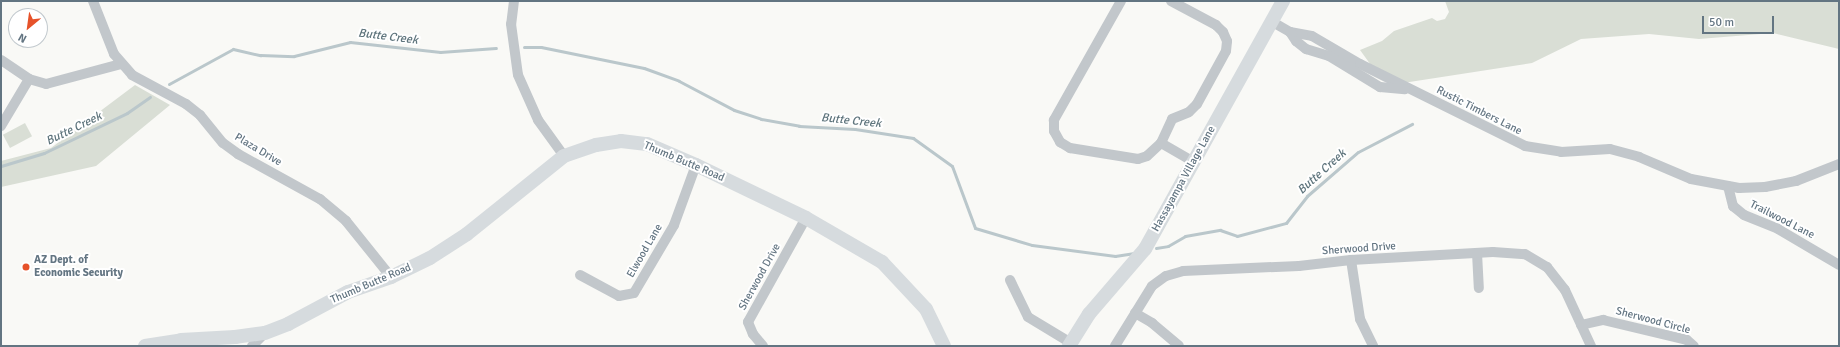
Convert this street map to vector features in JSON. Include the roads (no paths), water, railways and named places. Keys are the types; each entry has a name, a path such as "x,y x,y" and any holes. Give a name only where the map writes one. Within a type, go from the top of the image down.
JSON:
{"street":[{"name":"Plaza Drive","path":"93,1 114,54 132,75 186,104 200,115 223,143 238,154 320,199 346,221 391,277"},
{"path":"514,1 511,24 518,75 538,120 564,156"},
{"path":"1122,1 1054,120 1054,131 1060,142 1070,148 1138,159 1147,156 1162,143 1172,119 1188,112 1197,104 1226,51 1227,41 1224,32 1216,25 1171,1"},
{"name":"Hassayampa Village Lane","path":"1070,344 1089,314 1146,249 1283,1"},
{"name":"Rustic Timbers Lane","path":"1271,21 1290,32 1296,41 1306,49 1345,61 1380,87 1411,90 1525,146 1561,152 1610,149 1639,157 1691,179 1728,186 1777,185 1796,181 1839,164"},
{"path":"1,60 29,79 46,84 121,64"},
{"path":"1,126 29,79"},
{"name":"Thumb Butte Road","path":"252,346 265,332 288,324 348,292 391,277 430,258 467,234 564,156 596,145 621,141 647,144 696,165 806,218 882,262 926,309 944,346"},
{"path":"1162,143 1194,162"},
{"name":"Elwood Lane","path":"580,275 619,296 634,293 674,225 696,165"},
{"name":"Trailwood Lane","path":"1728,186 1734,206 1744,215 1778,229 1839,265"},
{"name":"Sherwood Drive","path":"763,346 753,334 748,322 806,218"},
{"path":"1477,253 1479,288"},
{"name":"Sherwood Drive","path":"1115,346 1152,286 1166,276 1183,271 1299,266 1351,260 1477,253 1525,254 1547,267 1562,285 1591,346"},
{"path":"1351,260 1360,319 1373,346"},
{"path":"1010,280 1028,317 1070,344"},
{"path":"1135,313 1152,323 1179,346"},
{"name":"Sherwood Circle","path":"1581,325 1603,320 1687,340 1694,346"},
{"path":"145,346 181,340 235,337 265,332"}],"waterway":[{"name":"Butte Creek","path":"169,84 233,49 260,55 294,56 350,42 440,52 496,48"},
{"name":"Butte Creek","path":"524,47 541,47 644,68 679,81 734,110 761,119 799,126 855,129 913,138 952,166 975,228 1032,245 1115,256 1133,253"},
{"name":"Butte Creek","path":"1,166 44,153 127,113 150,97"},
{"name":"Butte Creek","path":"1156,248 1168,246 1185,236 1220,230 1237,236 1286,223 1307,196 1358,152 1412,124"}],"place":[{"name":"AZ Dept. of Economic Security","path":"26,267"}]}
